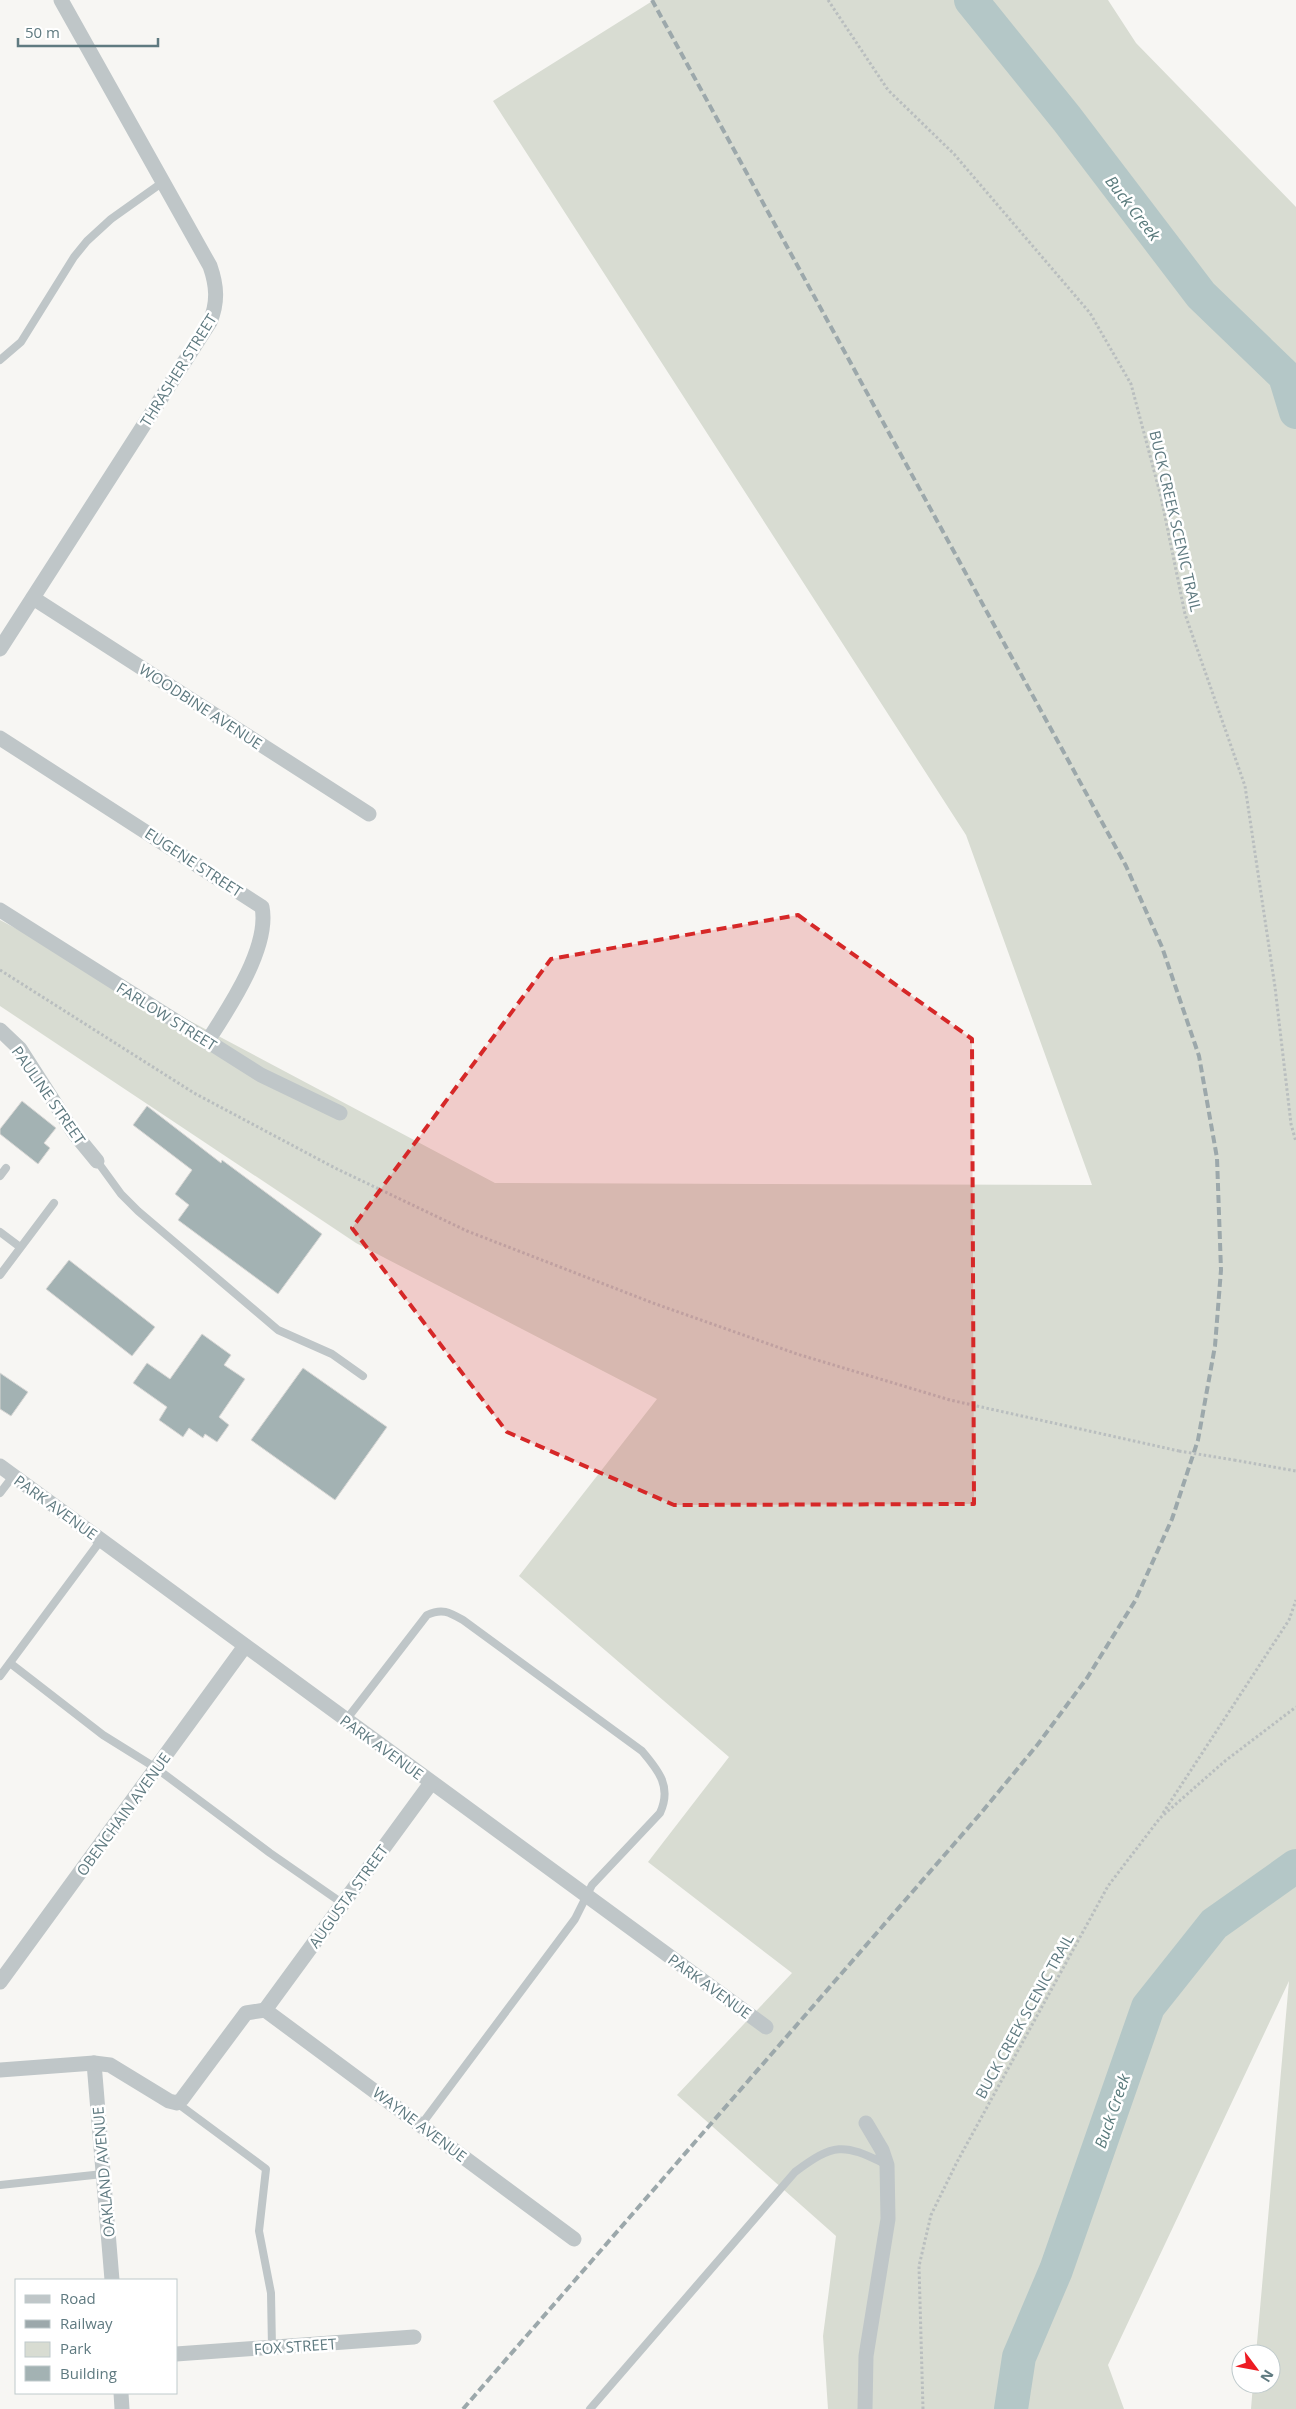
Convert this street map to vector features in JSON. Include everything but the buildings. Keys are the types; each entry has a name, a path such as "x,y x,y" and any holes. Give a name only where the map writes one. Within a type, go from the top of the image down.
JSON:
{"street":[{"name":"THRASHER STREET","path":"0,649 210,322 215,310 216,282 210,266 61,0"},
{"name":"WOODBINE AVENUE","path":"32,598 368,814"},
{"name":"EUGENE STREET","path":"0,738 262,906 265,920 258,947 238,989 207,1042"},
{"name":"FARLOW STREET","path":"0,910 207,1042 261,1074 340,1113"},
{"name":"PAULINE STREET","path":"0,1030 20,1049 74,1132 97,1161"},
{"name":"PARK AVENUE","path":"0,1466 766,2027"},
{"name":"OBENCHAIN AVENUE","path":"1,1978 245,1646"},
{"name":"AUGUSTA STREET","path":"265,2010 431,1783"},
{"name":"WAYNE AVENUE","path":"265,2010 574,2239"},
{"path":"0,2070 94,2063 110,2065 120,2069 169,2101 177,2103 182,2099 246,2013 265,2010"},
{"name":"OAKLAND AVENUE","path":"94,2063 112,2279"},
{"path":"865,2409 866,2356 888,2219 887,2165 882,2150 866,2123"},
{"name":"FOX STREET","path":"178,2354 414,2337"},
{"path":"121,2394 122,2409"}],"lane":[{"path":"0,360 21,342 74,257 87,240 111,219 163,182"},
{"path":"97,1161 122,1194 138,1211 278,1330 332,1354 363,1376"},
{"path":"0,1176 6,1168"},
{"path":"0,1275 54,1202"},
{"path":"0,1232 20,1247"},
{"path":"0,1493 13,1476"},
{"path":"0,1676 101,1540"},
{"path":"346,1720 427,1615 437,1610 447,1611 463,1620 614,1728 642,1751 654,1765 661,1777 665,1790 665,1802 660,1813 592,1885 575,1919 421,2125"},
{"path":"10,1663 103,1735 156,1768 270,1853 342,1903"},
{"path":"177,2103 266,2169 259,2231 271,2293 272,2348"},
{"path":"590,2409 795,2172 830,2151 845,2148 858,2150 887,2165"},
{"path":"0,2185 103,2174"}],"path":[{"name":"BUCK CREEK SCENIC TRAIL","path":"828,0 888,90 954,154 1090,313 1131,384 1162,497 1185,614 1245,786 1275,987 1291,1124 1296,1142"},
{"path":"0,970 194,1092 336,1168 467,1231 653,1303 798,1354 950,1400 1179,1451 1296,1471"},
{"path":"1160,1818 1289,1620 1296,1600"},
{"name":"BUCK CREEK SCENIC TRAIL","path":"923,2409 919,2266 931,2215 957,2162 1108,1886 1160,1818 1225,1761 1296,1707"}],"highlighted area":[{"path":"798,915 972,1039 974,1504 674,1505 507,1432 352,1228 551,959"}],"green space":[{"path":"654,0 1108,0 1136,43 1296,207 1296,2409 1251,2409 1252,2394 1281,2394 1281,2344 1257,2344 1289,1981 1108,2365 1124,2409 828,2409 823,2336 836,2236 677,2095 792,1973 648,1862 729,1757 519,1576 657,1399 356,1243 0,1006 0,920 495,1183 1092,1185 966,835 493,101"}],"waterway":[{"name":"Buck Creek","path":"971,0 1067,119 1201,295 1285,376 1296,412"},
{"name":"Buck Creek","path":"1011,2409 1019,2357 1056,2270 1148,2007 1214,1924 1296,1866"}],"railway":[{"path":"463,2409 981,1813 1038,1744 1087,1678 1135,1601 1172,1519 1198,1440 1215,1346 1221,1270 1217,1158 1199,1056 1162,947 1126,866 652,0"}]}
